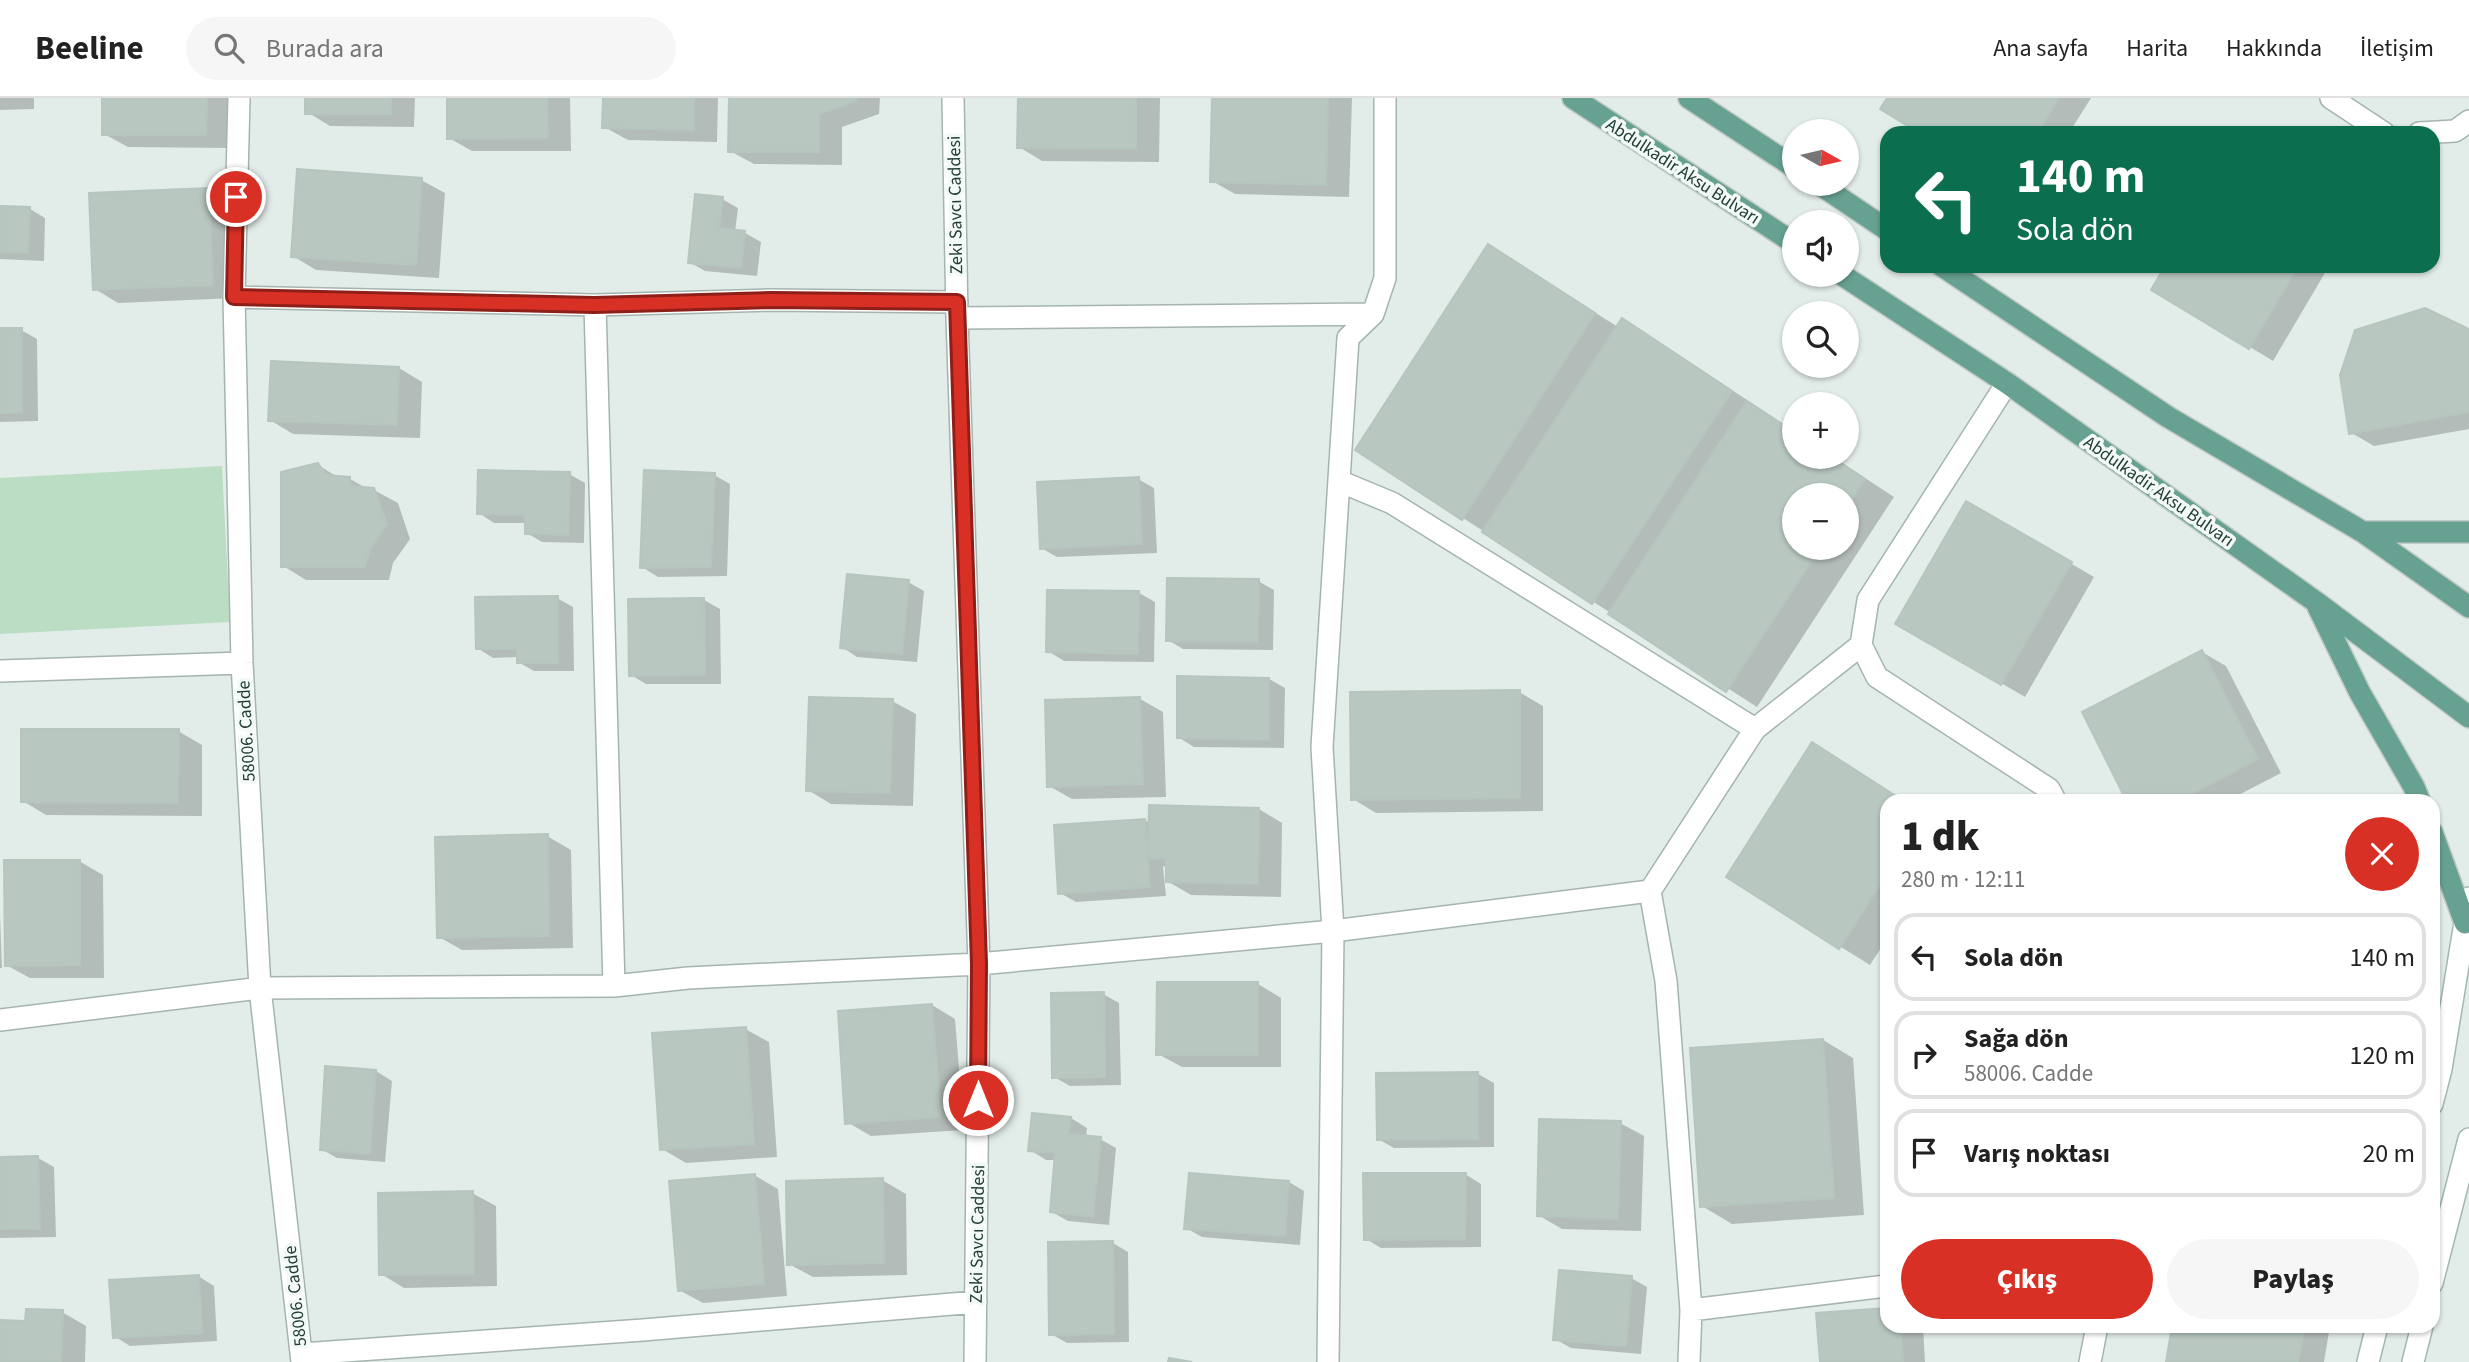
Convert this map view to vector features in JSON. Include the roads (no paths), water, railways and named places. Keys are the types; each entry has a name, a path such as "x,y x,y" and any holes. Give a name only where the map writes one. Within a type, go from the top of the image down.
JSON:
{"main road":[{"name":"Abdulkadir Aksu Bulvarı","path":"1573,98 1782,235"},
{"path":"1689,98 1782,159"},
{"path":"1837,196 1880,225"},
{"path":"1952,273 2168,417 2363,532 2469,607"},
{"name":"Abdulkadir Aksu Bulvarı","path":"1859,286 2007,383 2316,602 2469,717"},
{"path":"2363,532 2469,532"},
{"path":"2316,602 2360,693 2417,794"},
{"path":"2440,854 2465,923"}],"street":[{"name":"58006. Cadde","path":"239,98 234,297 242,663 260,988 302,1358"},
{"name":"Zeki Savcı Caddesi","path":"953,98 957,310 979,964 975,1362"},
{"path":"1328,1362 1333,930 1322,747 1348,338 1373,314 1385,278 1385,98"},
{"path":"2331,98 2373,126"},
{"path":"2440,132 2455,131 2469,121"},
{"path":"234,297 594,305 771,300 957,310 1373,314"},
{"path":"594,305 614,986"},
{"path":"2007,383 1868,600 1861,645 1877,677 2049,789 2052,794"},
{"path":"1339,481 1392,503 1755,729"},
{"path":"1689,1362 1691,1310 1666,981 1650,891 1755,729 1861,645"},
{"path":"0,671 242,663"},
{"path":"0,1020 260,988 614,986 688,978 979,964 1333,930 1650,891"},
{"path":"2440,1073 2469,898"},
{"path":"2440,1252 2469,1139"},
{"path":"1691,1310 1880,1287"},
{"path":"302,1358 976,1303"},
{"path":"2090,1362 2096,1333"},
{"path":"2368,1362 2375,1333"},
{"path":"2413,1362 2420,1333"}]}
